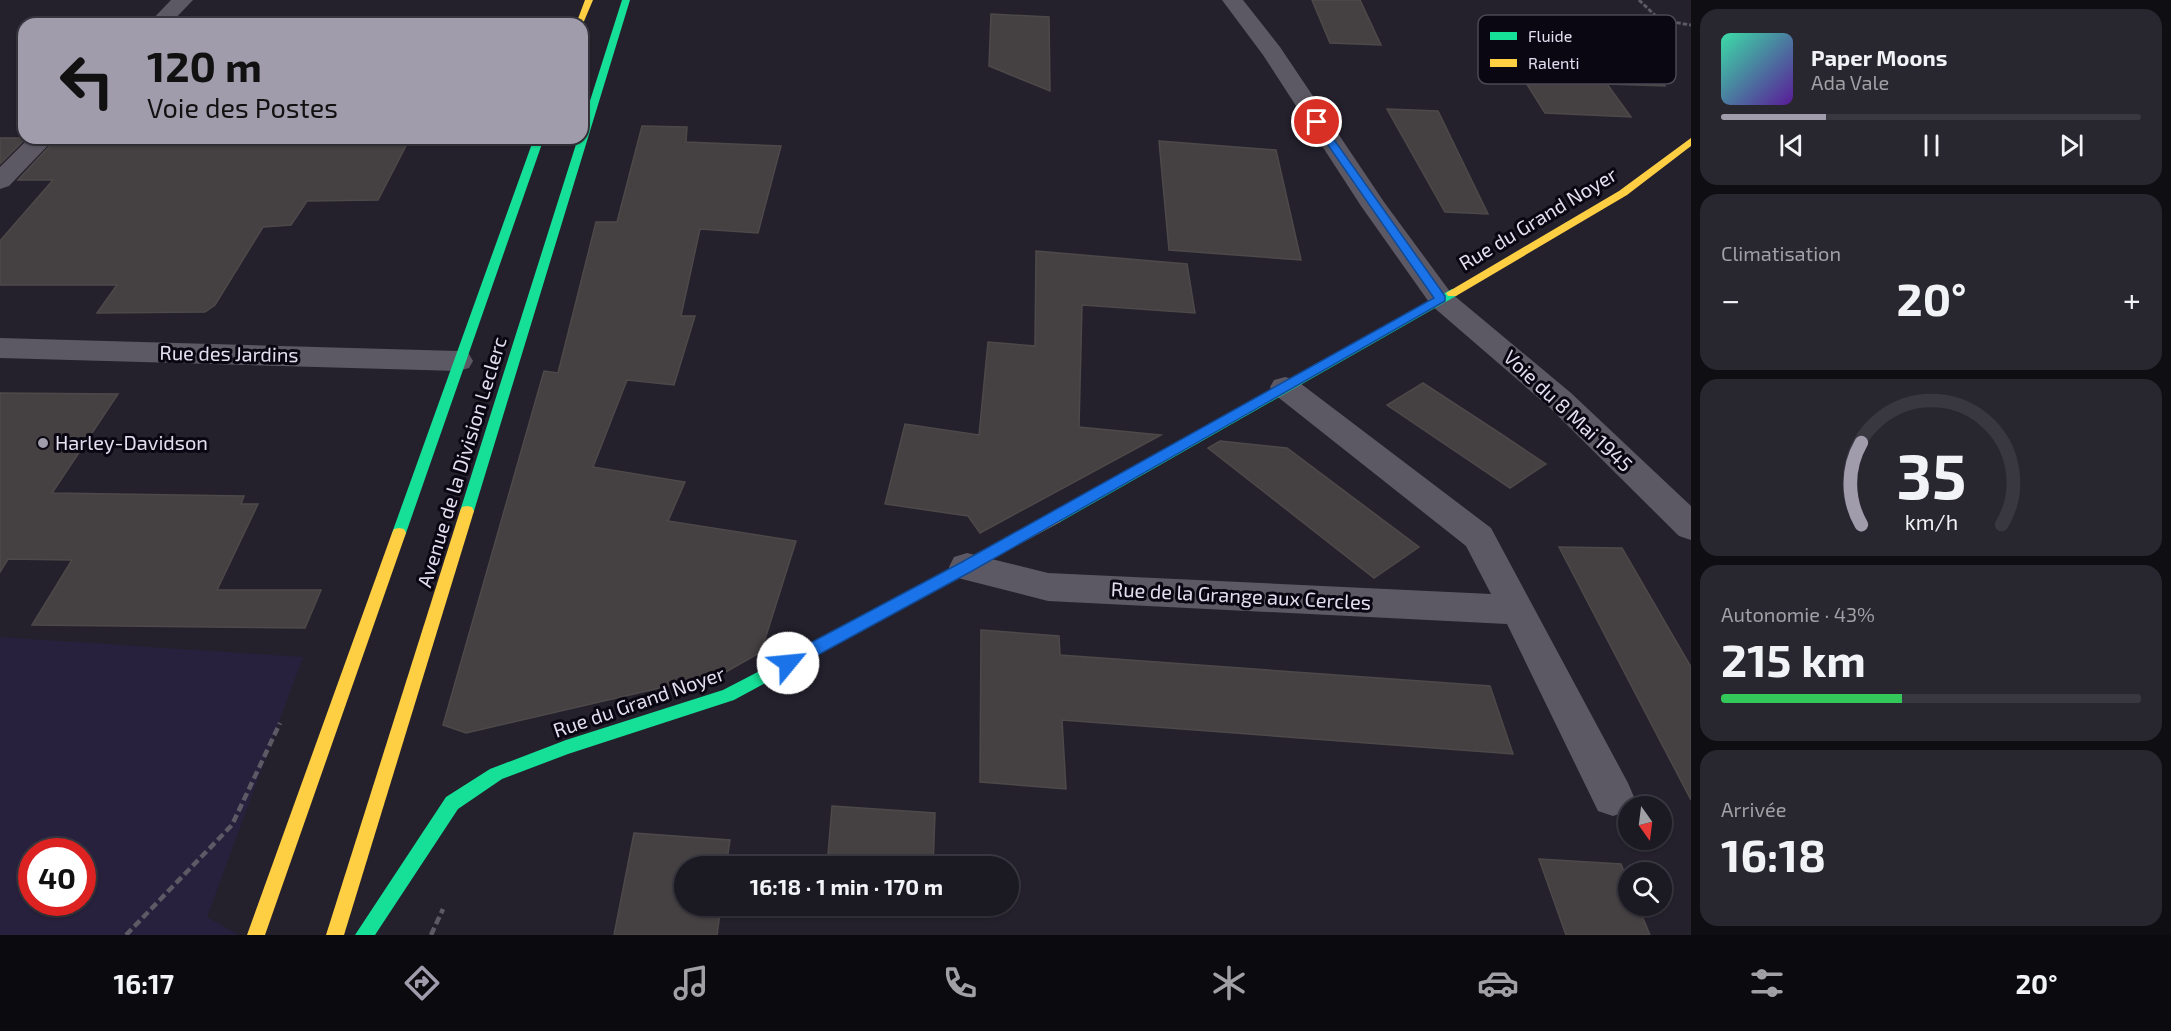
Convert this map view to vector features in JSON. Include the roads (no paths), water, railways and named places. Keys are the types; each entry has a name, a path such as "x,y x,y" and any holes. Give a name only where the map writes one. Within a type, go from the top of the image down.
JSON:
{"main road":[{"path":"582,18 589,0"},
{"name":"Avenue de la Division Leclerc","path":"588,122 626,0"},
{"name":"Rue du Grand Noyer","path":"364,935 452,803 496,774 566,747 728,695 967,567 1545,241 1623,193 1691,141"},
{"name":"Avenue de la Division Leclerc","path":"256,935 537,144"},
{"name":"Avenue de la Division Leclerc","path":"335,935 581,144"}],"street":[{"path":"164,18 183,0"},
{"name":"Voie du 8 Mai 1945","path":"1232,0 1272,52 1374,206 1441,299 1560,400 1691,528"},
{"path":"0,181 36,144"},
{"name":"Rue des Jardins","path":"0,348 458,361"},
{"path":"1285,387 1479,537 1612,797"},
{"name":"Rue de la Grange aux Cercles","path":"967,567 1048,587 1518,610"}],"place":[{"name":"Harley-Davidson","path":"43,443"}]}
